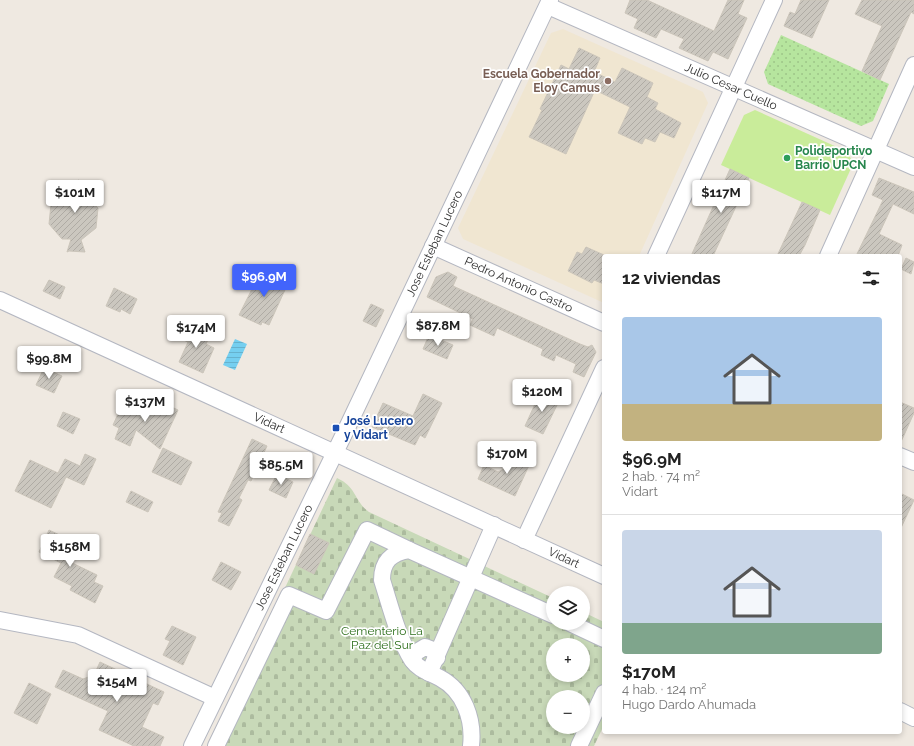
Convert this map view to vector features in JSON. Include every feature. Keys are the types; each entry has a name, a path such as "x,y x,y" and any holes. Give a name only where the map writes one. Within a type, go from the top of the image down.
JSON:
{"street":[{"path":"657,254 774,0"},
{"name":"Julio Cesar Cuello","path":"549,3 734,88 914,167"},
{"name":"Jose Esteban Lucero","path":"192,746 335,453 549,3"},
{"path":"829,254 914,65"},
{"name":"Pedro Antonio Castro","path":"433,246 602,322"},
{"name":"Vidart","path":"0,300 602,575"},
{"path":"524,540 602,372"},
{"path":"902,457 914,462"},
{"path":"429,674 494,526"},
{"path":"216,746 289,595 326,611 367,530 546,612"},
{"path":"409,550 401,551 386,561 382,569 382,580 407,651 413,661 418,667 458,692 465,704 471,730 471,746"},
{"path":"0,620 78,635 215,698"},
{"path":"585,630 602,638"},
{"path":"413,661 415,653 425,647 433,650 437,658"},
{"path":"579,746 602,697"},
{"path":"902,712 914,718"}],"shaded area":[{"path":"563,29 703,92 708,103 640,254 602,254 602,302 463,239 458,228 551,33"}],"green space":[{"path":"781,35 889,84 873,121 861,126 768,84 764,72"},
{"name":"Polideportivo Barrio UPCN","path":"755,110 848,152 853,164 830,215 721,165 744,115"},
{"name":"Cementerio La Paz del Sur","path":"337,478 344,482 352,490 360,503 369,512 546,595 546,630 590,630 590,615 602,621 602,729 594,746 210,746"}],"water":[{"path":"235,339 247,344 235,370 223,365"}],"building":[{"path":"630,0 647,0 714,31 728,0 744,0 738,14 747,18 728,59 713,52 708,61 679,48 684,39 661,29 656,38 634,28 638,19 625,13"},
{"path":"801,0 829,0 812,38 784,26 790,12 795,14"},
{"path":"862,0 914,0 914,14 911,12 880,80 862,71 882,26 855,14"},
{"path":"579,48 600,58 594,72 615,82 622,68 653,83 647,97 658,103 655,109 681,123 674,138 660,132 655,142 645,138 642,144 618,133 630,107 595,90 566,154 529,137 542,110 540,109 561,65 569,69"},
{"path":"730,169 749,178 714,254 692,254"},
{"path":"879,178 914,192 914,214 893,204 879,234 902,245 899,254 857,254 883,200 872,195"},
{"path":"78,180 99,189 93,203 98,208 96,228 81,240 85,252 67,252 71,239 62,239 49,224 51,204 66,191 64,186 76,186"},
{"path":"802,202 820,210 800,254 778,254"},
{"path":"586,247 602,254 602,283 594,280 592,283 568,271 577,252 582,254"},
{"path":"906,258 914,262 911,274 902,270"},
{"path":"262,269 289,281 269,325 262,322 261,325 239,315"},
{"path":"448,272 457,277 453,286 580,344 588,347 592,345 596,352 584,377 573,372 576,364 556,355 554,361 541,355 543,349 497,328 494,336 470,325 473,319 427,297 436,277"},
{"path":"49,280 65,287 60,299 43,291"},
{"path":"114,288 137,299 130,314 121,309 120,312 106,306"},
{"path":"371,304 384,310 376,327 363,321"},
{"path":"185,324 210,335 206,344 214,348 203,373 179,362 188,342 179,338"},
{"path":"429,335 453,345 447,359 423,349"},
{"path":"44,368 62,376 54,393 36,385"},
{"path":"540,393 559,401 543,434 525,426"},
{"path":"423,394 442,403 425,438 420,435 415,445 372,427 383,403 413,416"},
{"path":"157,400 178,410 160,449 136,430 130,446 115,439 119,428 113,425 123,403 127,405 128,403 150,413"},
{"path":"902,403 914,408 914,413 902,440"},
{"path":"63,412 80,419 73,434 57,426"},
{"path":"252,439 267,446 251,481 248,480 239,498 242,500 229,526 218,521 222,513 218,512"},
{"path":"163,448 192,462 181,485 152,472"},
{"path":"513,452 531,461 515,496 478,479 484,465 498,472 506,468"},
{"path":"85,454 96,459 84,485 66,477 51,508 15,491 30,460 58,473 65,459 80,466"},
{"path":"277,474 293,482 286,498 269,490"},
{"path":"131,491 153,502 148,512 126,502"},
{"path":"902,494 914,500 902,526"},
{"path":"49,530 72,541 64,559 97,575 94,582 103,586 95,603 70,590 72,586 54,577 61,563 39,552"},
{"path":"310,534 329,543 314,574 296,565"},
{"path":"221,562 241,572 231,590 212,580"},
{"path":"172,626 196,637 183,665 163,655 170,641 165,639"},
{"path":"100,662 164,692 158,705 153,703 142,727 164,737 160,746 134,746 99,730 108,711 55,687 63,670 83,679 94,675"},
{"path":"29,683 51,694 37,724 14,713"}],"place":[{"name":"Escuela Gobernador Eloy Camus","path":"608,81"},
{"name":"Polideportivo Barrio UPCN","path":"787,158"},
{"name":"José Lucero y Vidart","path":"336,428"}]}
